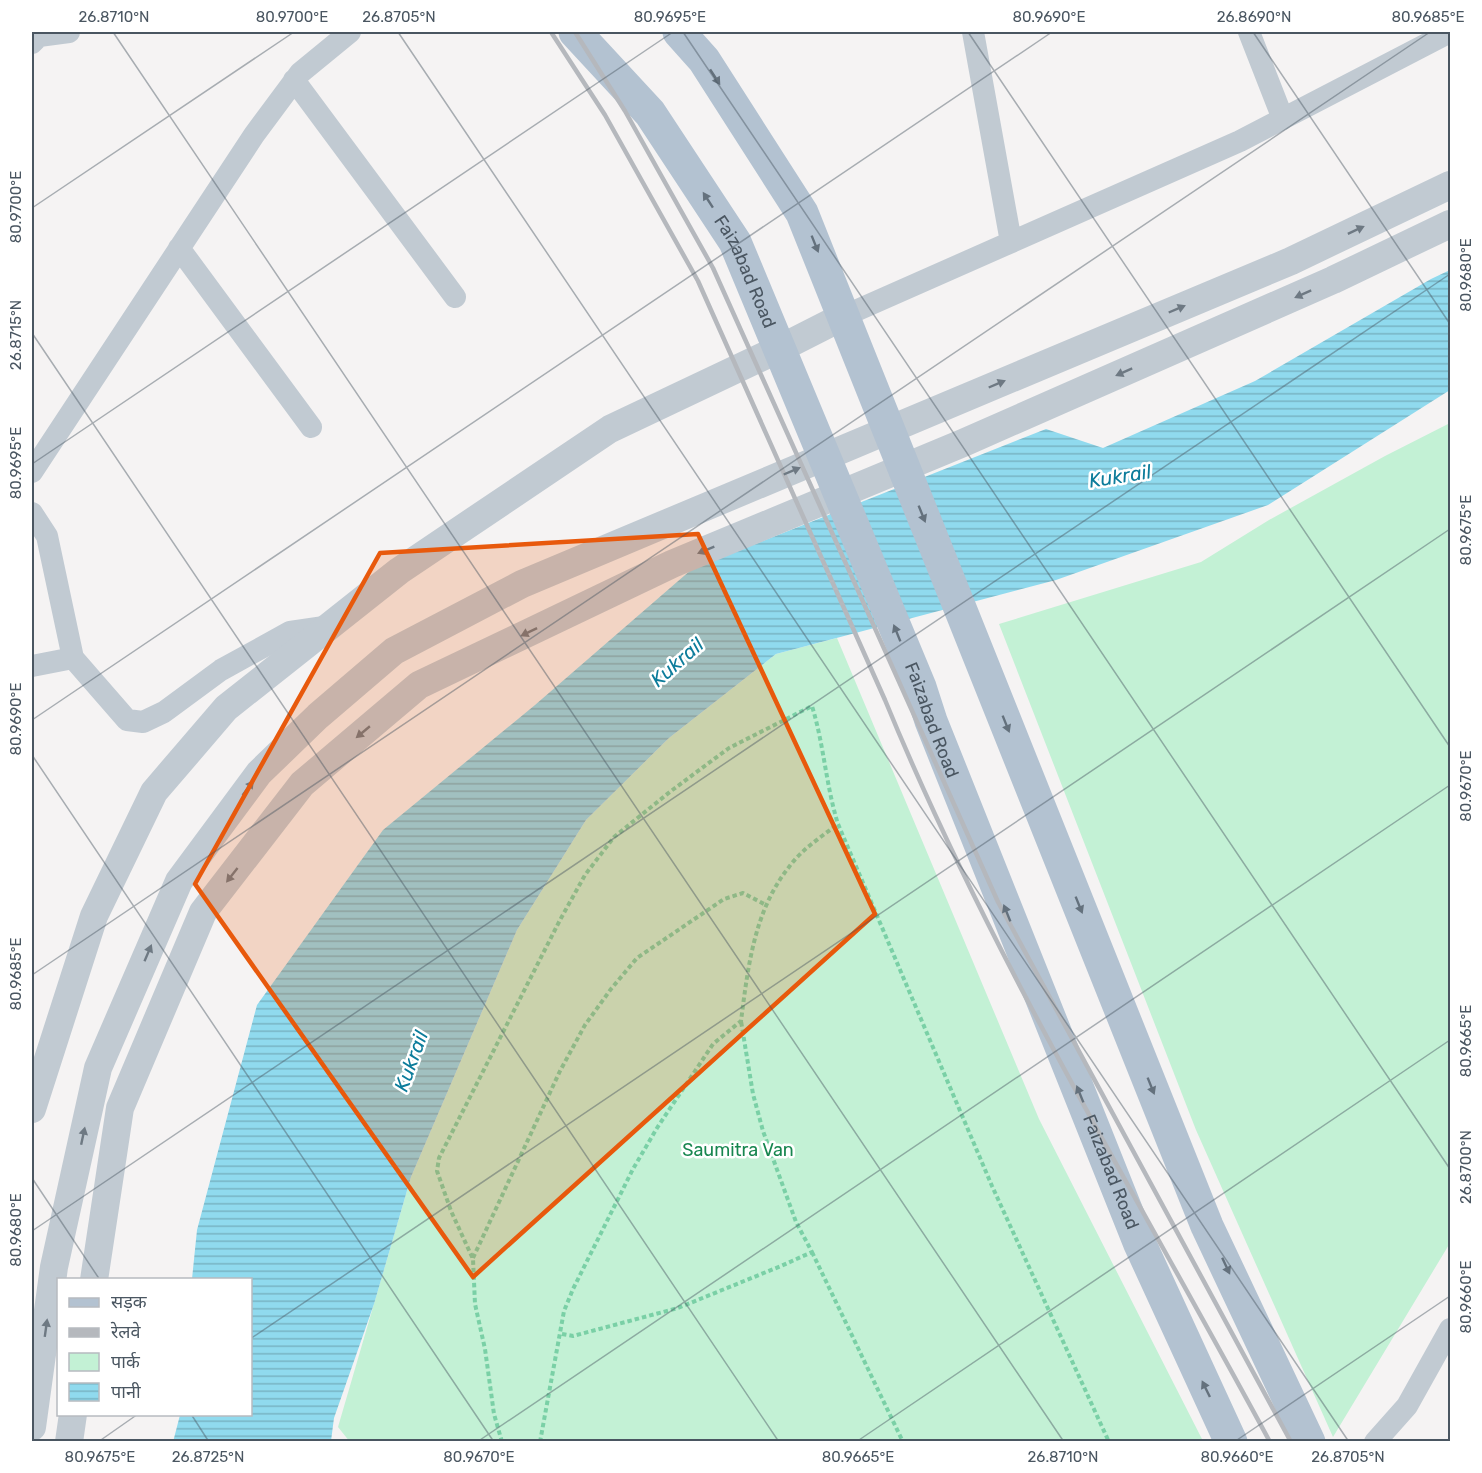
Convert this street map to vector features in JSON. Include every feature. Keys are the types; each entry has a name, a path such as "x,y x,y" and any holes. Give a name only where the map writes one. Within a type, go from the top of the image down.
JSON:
{"main road":[{"name":"Faizabad Road","path":"575,32 650,113 735,242 920,687 935,732 1139,1242 1231,1442"},
{"path":"679,32 704,60 802,213 1208,1226 1309,1442"}],"street":[{"path":"32,43 39,36 69,32"},
{"path":"32,472 254,135 300,73 350,32"},
{"path":"973,32 1011,242"},
{"path":"1249,32 1282,119"},
{"path":"32,1108 94,916 154,792 226,708 399,572 610,429 844,316 1240,141 1450,32"},
{"path":"294,80 455,297"},
{"path":"32,1427 54,1267 98,1068 179,881 259,773 318,716 394,651 522,584 1291,261 1450,185"},
{"path":"94,1278 120,1108 203,912 302,784 419,685 672,564 963,443 1333,280 1450,224"},
{"path":"179,248 311,427"},
{"path":"32,513 47,536 73,658 127,720 143,722 164,712 221,670 290,632 331,626"},
{"path":"32,666 73,658"},
{"path":"1374,1442 1407,1406 1450,1329"},
{"path":"69,1442 73,1416"}],"path":[{"path":"502,1442 494,1414 476,1304 473,1259 451,1211 437,1171 439,1158 560,920 585,875 614,837 729,748 812,706 818,726 830,800 838,824 992,1186 1109,1442"},
{"path":"838,824 789,867 766,905 753,941 741,1021 753,1094 763,1131 796,1222 903,1442"},
{"path":"473,1259 560,1071 585,1025 611,989 637,958 724,899 743,893 766,905"},
{"path":"540,1442 562,1334 564,1311 573,1288 606,1221 657,1128 713,1044 741,1021"},
{"path":"562,1334 573,1336 678,1308 812,1252"}],"highlighted area":[{"path":"698,534 875,914 473,1277 195,884 380,553"}],"green space":[{"path":"1450,423 1450,1243 1333,1437 1196,1130 999,624 1201,562 1269,520"},
{"name":"Saumitra Van","path":"837,638 1039,1119 1203,1441 350,1442 338,1427 411,1177 517,930 586,820 669,738 776,654"}],"water":[{"name":"Kukrail","path":"1450,270 1450,390 1268,505 1056,580 776,654 669,738 586,820 517,930 411,1177 374,1304 334,1418 331,1441 173,1442 180,1416 252,1416 252,1278 192,1278 197,1230 257,1005 383,830 535,705 692,569 1046,429 1103,448 1255,381"}],"railway":[{"path":"551,32 605,115 698,281 971,890 1068,1076 1270,1442"},
{"path":"575,32 625,111 713,268 998,902 1291,1442"}]}
